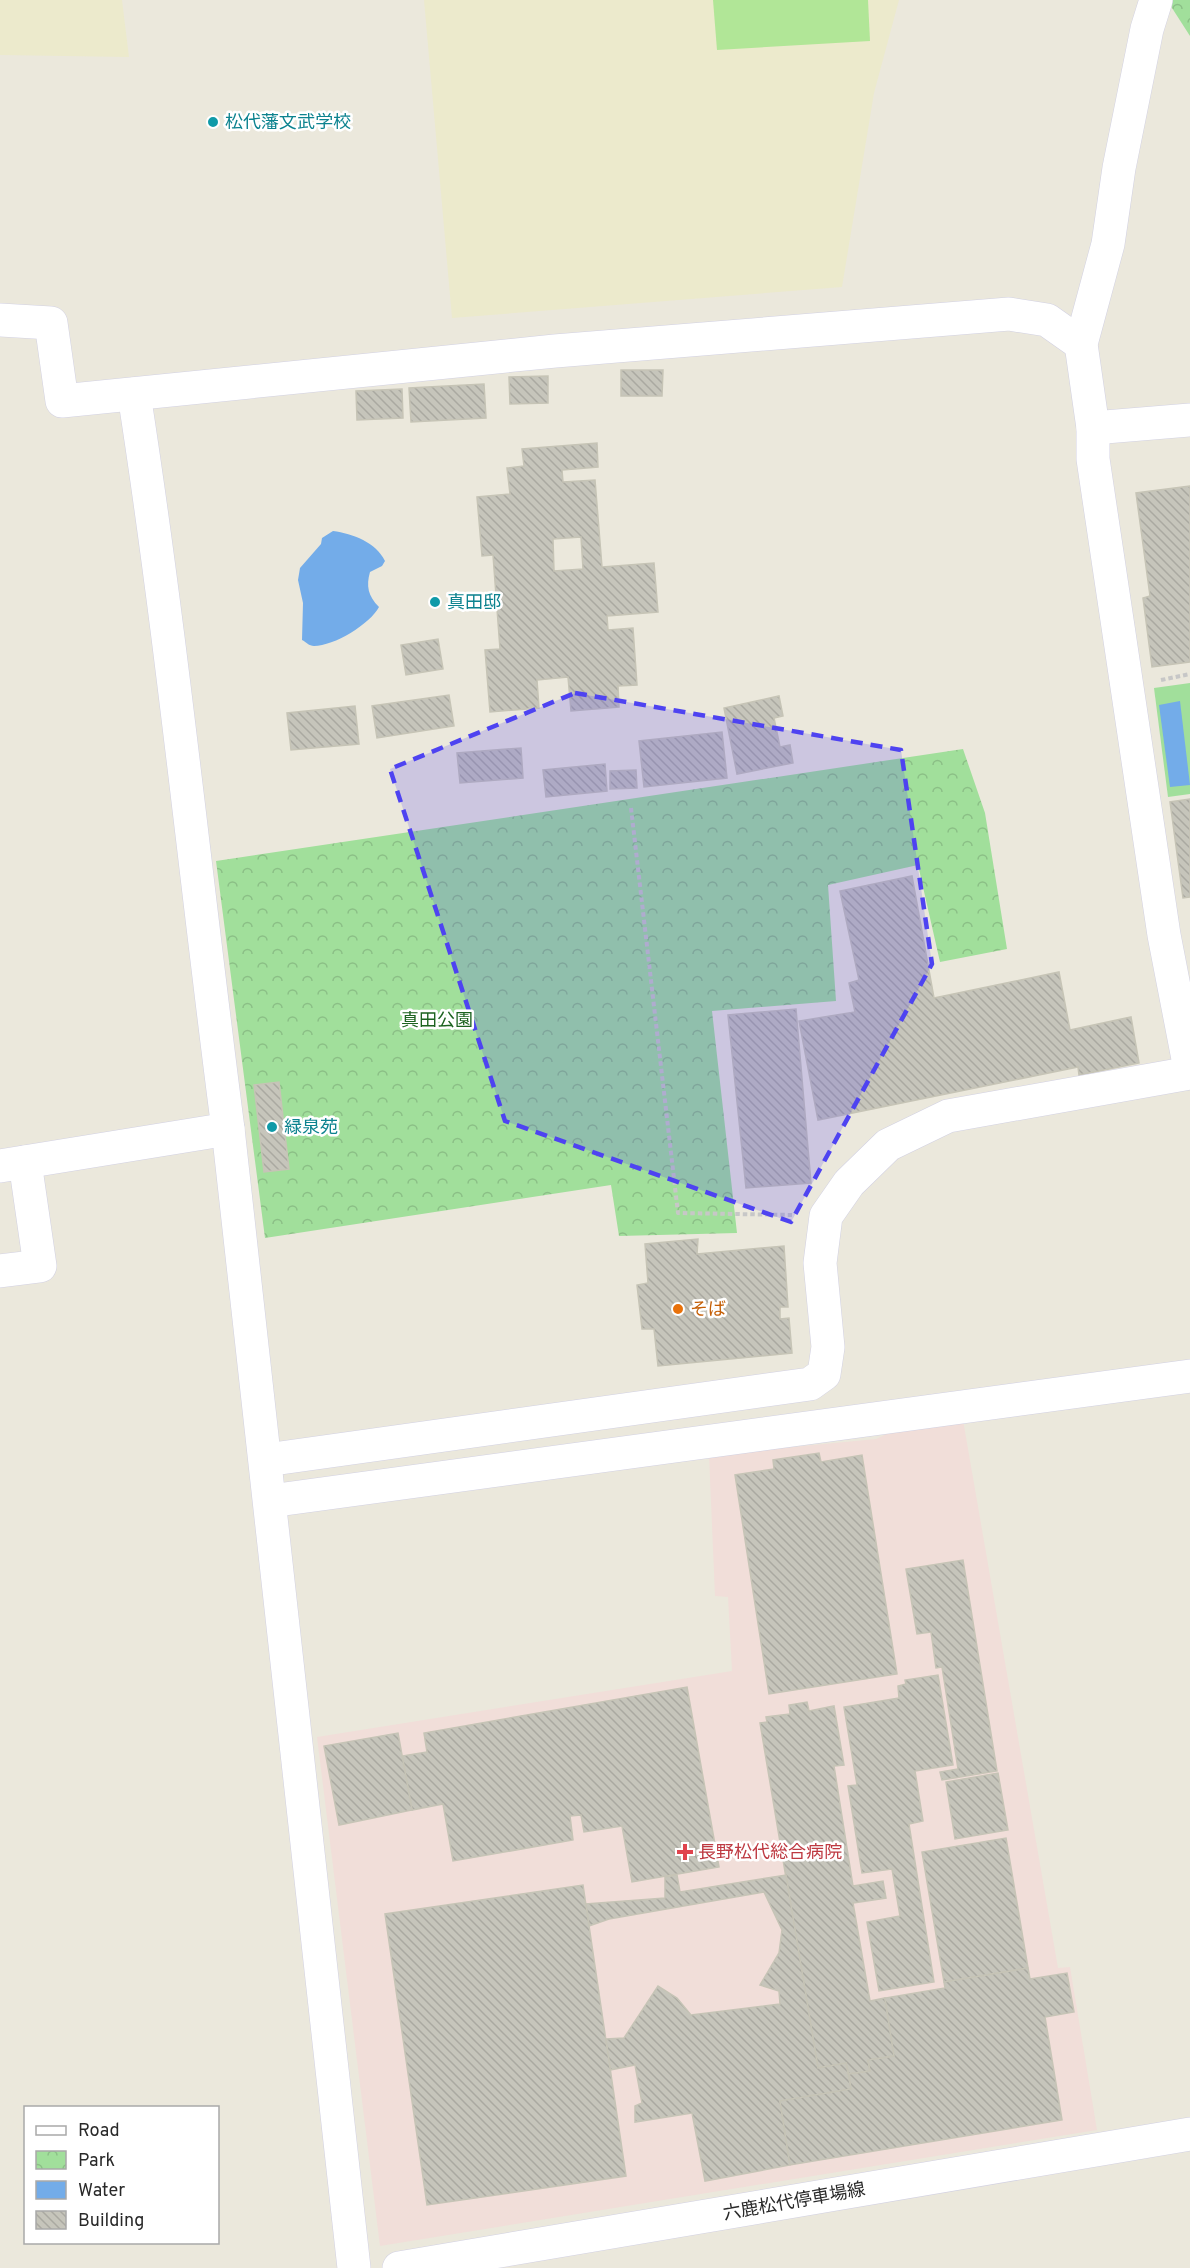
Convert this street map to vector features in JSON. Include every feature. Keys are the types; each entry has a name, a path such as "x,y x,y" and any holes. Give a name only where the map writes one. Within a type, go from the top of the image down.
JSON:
{"street":[{"path":"266,1460 810,1384 824,1374 828,1347 820,1263 826,1216 849,1183 888,1145 948,1116 1190,1071 1162,923 1093,459 1093,428 1081,344 1108,244 1119,168 1147,29 1156,0"},
{"path":"0,320 51,322 62,401 555,351 1009,314 1047,320 1081,344"},
{"path":"134,394 176,694 206,963 228,1130 354,2268"},
{"path":"1093,428 1190,420"},
{"path":"0,1271 40,1266 13,1164 228,1130"},
{"path":"270,1502 1190,1376"},
{"name":"六鹿松代停車場線","path":"399,2268 1190,2134"}],"path":[{"path":"631,808 678,1214 826,1216"}],"highlighted area":[{"path":"575,693 901,750 932,964 791,1222 505,1121 390,769"}],"shaded area":[{"path":"0,0 122,0 129,57 0,55"},
{"path":"424,0 899,0 874,93 842,287 452,318"},
{"name":"長野松代総合病院","path":"963,1420 1058,1968 1070,1967 1097,2130 380,2246 317,1737 732,1671 728,1597 715,1596 709,1455 876,1439 901,1427"}],"green space":[{"path":"713,0 868,0 870,41 717,50"},
{"path":"1170,0 1190,0 1190,36 1172,8"},
{"path":"1190,683 1190,794 1168,797 1154,688"},
{"name":"真田公園","path":"963,749 985,813 1007,949 940,962 918,865 828,885 836,1001 712,1011 737,1233 619,1236 611,1185 265,1238 216,861"}],"water":[{"path":"333,531 363,540 381,554 385,561 382,566 370,572 368,582 370,595 379,607 368,620 351,633 322,645 312,646 302,640 303,603 298,580 300,568 321,544 322,538"},
{"path":"1180,701 1190,785 1170,787 1159,705"}],"building":[{"path":"621,370 663,370 662,396 621,396"},
{"path":"548,376 548,403 510,404 509,377"},
{"path":"484,384 486,418 411,422 409,388"},
{"path":"402,389 403,418 357,420 356,391"},
{"path":"597,443 598,467 562,470 563,482 595,480 602,567 654,563 658,612 607,616 608,630 633,628 637,685 618,686 619,707 571,711 568,677 537,680 539,708 490,712 485,650 500,649 493,555 482,556 477,497 510,494 507,468 524,466 522,449","holes":["581,537 583,569 554,571 553,539"]},
{"path":"1190,486 1190,662 1152,667 1143,598 1150,596 1136,493"},
{"path":"438,639 443,669 406,675 401,645"},
{"path":"449,695 454,726 377,738 372,706"},
{"path":"779,696 783,716 774,718 780,747 790,745 793,763 737,774 724,708"},
{"path":"355,706 359,744 291,750 287,713"},
{"path":"722,732 727,778 644,787 639,741"},
{"path":"521,748 523,778 460,783 457,753"},
{"path":"605,764 607,791 546,797 543,770"},
{"path":"636,770 637,788 610,789 610,771"},
{"path":"1190,799 1190,897 1183,898 1170,802"},
{"path":"912,876 934,998 1059,972 1070,1030 1131,1017 1139,1063 1079,1075 1078,1067 818,1120 799,1021 855,1012 849,983 859,980 840,891"},
{"path":"796,1009 811,1183 746,1188 728,1015"},
{"name":"緑泉苑","path":"279,1082 289,1169 264,1172 254,1085"},
{"path":"698,1239 697,1254 784,1246 788,1307 780,1307 780,1319 789,1318 792,1353 658,1366 654,1329 642,1329 637,1285 648,1283 645,1244"},
{"path":"819,1453 821,1462 862,1455 897,1674 769,1694 735,1475 774,1469 773,1460"},
{"path":"963,1560 997,1771 942,1780 940,1772 958,1769 942,1667 936,1668 931,1632 917,1634 906,1569"},
{"path":"938,1675 953,1765 915,1771 923,1821 909,1824 934,1982 879,1991 867,1922 900,1916 892,1869 862,1873 848,1786 857,1785 844,1707 899,1698 898,1686 906,1684 905,1680"},
{"path":"687,1687 719,1867 632,1882 622,1826 584,1832 581,1815 570,1816 573,1840 453,1861 443,1804 412,1810 402,1756 427,1752 424,1733"},
{"path":"807,1702 809,1711 834,1706 844,1765 834,1766 853,1886 883,1881 886,1898 853,1903 870,2001 885,1998 894,2056 868,2060 870,2071 849,2074 846,2063 818,2068 760,1723 767,1722 766,1717 790,1714 789,1705"},
{"path":"398,1733 412,1810 339,1825 324,1746"},
{"path":"998,1773 1008,1830 955,1839 946,1782"},
{"path":"1006,1838 1028,1968 944,1982 922,1852"},
{"path":"677,1875 680,1892 786,1875 818,2068 846,2063 851,2089 780,2101 790,2165 705,2181 692,2113 635,2122 635,2106 642,2103 635,2065 610,2070 606,2039 624,2038 658,1986 677,1998 691,2015 780,2004 779,1991 760,1985 779,1953 782,1930 764,1892 609,1919 589,1926 586,1904 665,1898 665,1877"},
{"path":"583,1885 626,2176 427,2205 385,1914"},
{"path":"1028,1968 1030,1979 1067,1973 1074,2012 1045,2017 1062,2120 790,2165 780,2101 851,2089 849,2074 870,2071 868,2060 894,2056 885,1998 945,1988 944,1982"}],"place":[{"name":"松代藩文武学校","path":"213,122"},
{"name":"真田邸","path":"435,602"},
{"name":"緑泉苑","path":"272,1127"},
{"name":"そば","path":"678,1309"},
{"name":"長野松代総合病院","path":"685,1852"}]}
